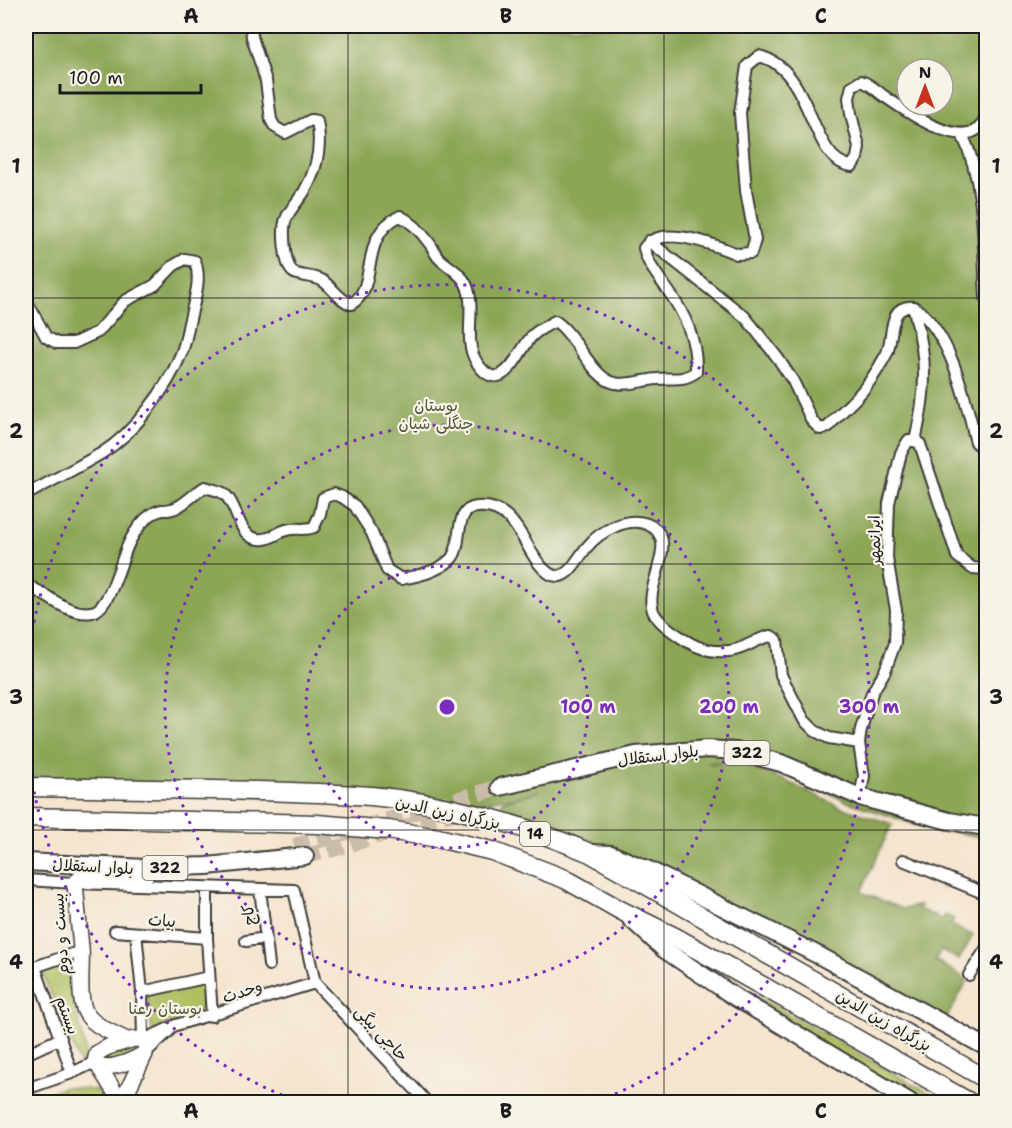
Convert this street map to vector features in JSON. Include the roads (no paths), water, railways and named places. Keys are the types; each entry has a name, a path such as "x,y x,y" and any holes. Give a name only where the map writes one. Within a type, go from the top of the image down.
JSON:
{"highway":[{"name":"بزرگراه زین الدین","path":"26,787 373,796 441,807 497,821 590,853 986,1079"},
{"name":"بزرگراه زین الدین","path":"26,817 317,824 388,830 438,838 492,851 565,879 675,937 969,1102"}],"main road":[{"name":"بلوار استقلال","path":"986,827 949,821 860,797 757,755 708,749 636,755 501,792 648,763 712,758 760,766 857,807 948,831 987,838"},
{"name":"بلوار استقلال","path":"26,853 148,860 299,851 189,867 135,868 26,862"},
{"path":"590,853 611,854 649,870 822,957 987,1047"},
{"name":"بیست و دوم","path":"139,1044 97,1024 84,1010 75,883 83,876 153,874 189,867"},
{"path":"622,911 665,950 802,1039 830,1053 909,1102"},
{"path":"121,1102 97,1064 97,1053 108,1047 139,1044"},
{"path":"97,1064 109,1067 126,1063 139,1044"},
{"path":"121,1102 139,1044"}],"street":[{"path":"251,26 252,37 266,81 271,120 275,127 285,133 311,120 317,121 320,131 319,153 311,178 285,221 287,263 291,270 296,274 313,276 322,280 345,302 351,304 363,293 378,235 387,224 400,216 414,225 431,244 437,256 467,285 471,350 486,373 497,376 503,374 540,329 555,321 567,330 601,375 614,384 687,378 696,372 697,354 694,341 680,309 646,259 644,248 649,241 656,238 687,238 737,254 751,253 755,240 746,191 740,113 747,66 759,56 776,63 795,85 821,137 834,158 843,165 852,166 859,154 860,147 849,98 852,86 861,81 947,133 962,134 980,126 987,114"},
{"path":"962,134 969,150 982,211 987,297"},
{"path":"649,241 745,317 777,357 793,381 812,421 820,429 828,427 875,376 890,346 893,321 897,311 914,307 937,330 958,377 976,442 979,445 987,445"},
{"path":"26,300 46,337 57,343 74,343 98,332 124,301 155,285 173,266 185,259 195,261 198,270 198,285 182,352 146,412 103,452 26,495"},
{"path":"914,307 922,348 924,382 921,418 915,441 920,444 957,556 972,568 987,569"},
{"name":"ایرانمهر","path":"860,797 864,776 859,743 866,709 885,671 895,643 896,610 887,558 888,503 901,453 908,441 915,441"},
{"path":"26,585 72,610 97,611 116,579 128,546 143,521 150,514 178,507 205,487 224,494 233,505 245,533 255,538 265,539 286,530 306,530 314,527 320,514 323,498 334,494 342,497 355,506 360,513 372,533 387,570 400,579 428,572 446,564 453,557 458,545 460,523 467,510 475,507 490,507 507,516 542,566 556,576 564,574 573,567 587,546 612,528 627,522 641,522 651,525 660,535 663,543 652,605 654,613 669,630 691,645 715,651 741,649 764,637 771,636 777,640 781,675 804,720 815,731 829,738 859,743"},
{"path":"986,827 987,822"},
{"path":"903,860 987,894"},
{"path":"26,880 294,890 315,983"},
{"name":"کاج","path":"261,889 269,965"},
{"path":"207,893 207,938 212,1016"},
{"name":"بیات","path":"115,931 207,938"},
{"path":"136,933 142,992 139,1044"},
{"name":"کاج","path":"246,941 266,938"},
{"path":"969,975 987,949"},
{"path":"30,968 81,951"},
{"name":"بیستم","path":"30,968 61,1038 72,1073"},
{"path":"142,992 209,977"},
{"name":"وحدت","path":"139,1044 176,1025 315,983"},
{"name":"حاجی بیگی","path":"315,983 427,1102"},
{"path":"26,1054 61,1038"},
{"path":"26,1089 97,1064"}],"tunnel":[{"path":"294,846 500,787"},
{"path":"305,856 456,812"}],"park label":[{"name":"بوستان جنگلی شیان","path":"436,414"},
{"name":"بوستان رعنا","path":"165,1008"}]}
